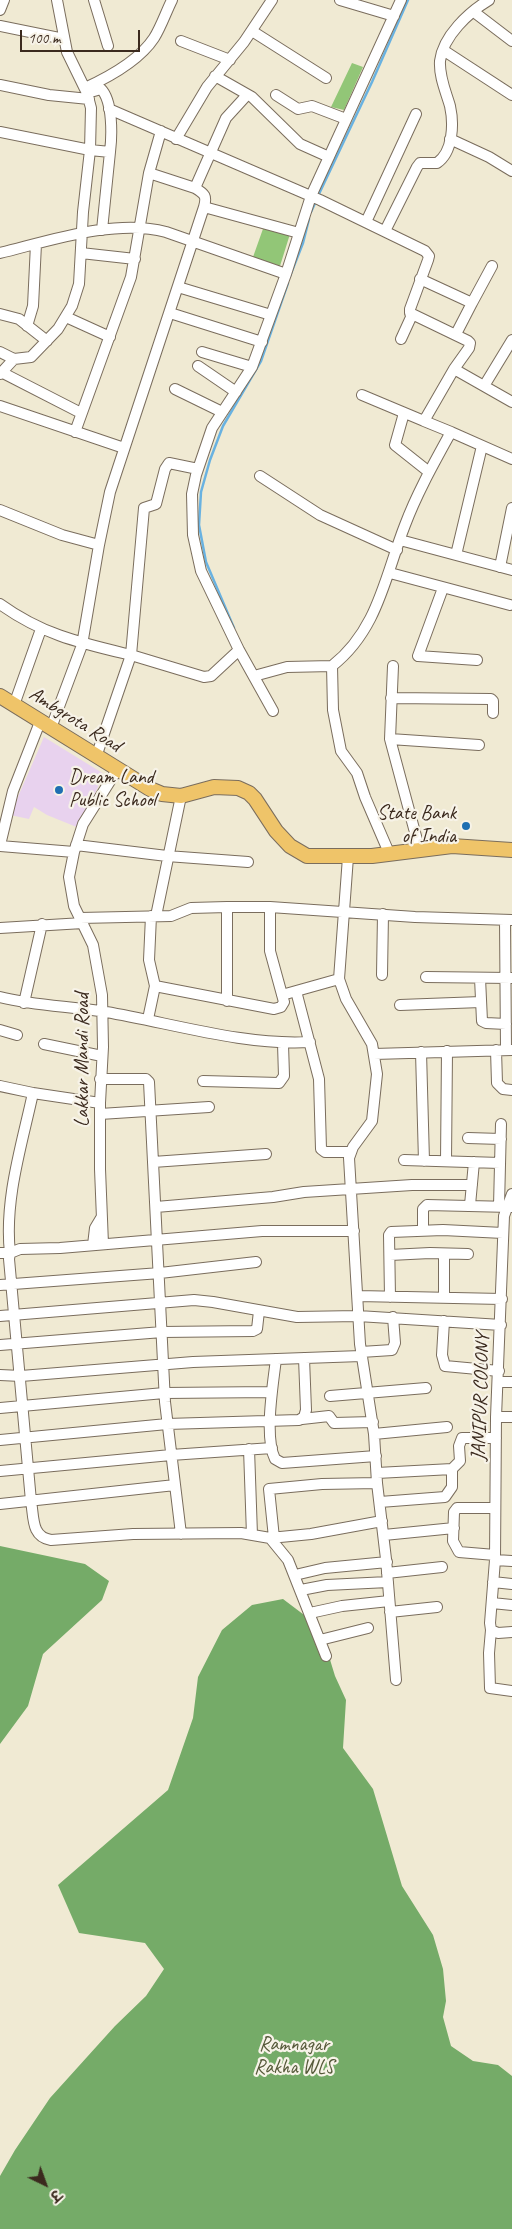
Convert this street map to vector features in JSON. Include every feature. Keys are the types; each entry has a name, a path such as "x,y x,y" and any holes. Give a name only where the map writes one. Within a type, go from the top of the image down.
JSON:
{"main road":[{"name":"Ambgrota Road","path":"0,696 150,790 162,794 181,796 214,787 238,788 249,793 276,831 290,846 307,856 390,855 461,846 512,850"}],"street":[{"path":"0,10 4,0"},
{"path":"0,352 14,359 31,357 47,341 66,317 78,294 90,150 87,93 67,52 56,0"},
{"path":"94,0 108,46"},
{"path":"87,93 146,48 155,36 172,0"},
{"path":"176,139 216,76 252,31 272,0"},
{"path":"340,0 394,16"},
{"path":"273,711 239,650 197,558 192,517 192,494 198,468 212,428 252,367 299,234 329,157 401,0"},
{"path":"384,231 417,167 420,164 432,165 441,160 449,147 451,113 440,71 443,50 455,31 489,0"},
{"path":"474,12 512,41"},
{"path":"0,26 64,40"},
{"path":"252,31 326,78"},
{"path":"181,41 230,60"},
{"path":"443,50 512,95"},
{"path":"216,76 260,104 295,141 329,157"},
{"path":"0,85 49,95 104,91 112,132 102,230"},
{"path":"195,188 226,118 247,95"},
{"path":"276,95 298,109 312,106 346,118"},
{"path":"109,109 315,197 428,253 428,260 410,309 412,315 401,339"},
{"path":"366,222 416,114"},
{"path":"75,432 126,294 141,228 142,207 149,173 161,131"},
{"path":"0,132 90,150 110,152"},
{"path":"450,139 489,157 512,171"},
{"path":"149,173 195,188 204,193 206,197 204,207 110,492 82,645 46,725 13,791 0,846 75,848 248,862"},
{"path":"204,207 299,234"},
{"path":"0,253 82,233 141,228 158,230 286,274"},
{"path":"27,326 33,306 36,244"},
{"path":"81,253 135,259"},
{"path":"456,334 492,266"},
{"path":"420,279 472,302"},
{"path":"178,287 271,315"},
{"path":"170,313 262,342"},
{"path":"0,314 14,316 47,341"},
{"path":"412,315 456,334 468,341 470,345 424,421"},
{"path":"66,317 110,337"},
{"path":"484,386 512,340"},
{"path":"202,352 252,367"},
{"path":"14,359 0,373 81,413"},
{"path":"198,366 236,392"},
{"path":"454,369 512,402"},
{"path":"175,389 222,412"},
{"path":"362,396 512,459"},
{"path":"0,406 124,448"},
{"path":"404,413 394,445 429,472"},
{"path":"254,676 287,667 332,666 348,652 363,632 382,595 414,504 451,432"},
{"path":"456,555 482,446"},
{"path":"96,757 131,655 144,508 156,504 167,465 172,462 198,468"},
{"path":"260,476 320,515 398,545 456,555 512,570"},
{"path":"0,510 62,536 99,545"},
{"path":"500,567 512,512"},
{"path":"390,573 510,606"},
{"path":"443,588 418,656 477,660"},
{"path":"0,604 20,618 41,629 82,645 131,655 204,677 211,676 239,650"},
{"path":"14,705 41,629"},
{"path":"332,666 333,710 341,751 357,773 365,797 390,855"},
{"path":"394,666 390,739 420,851"},
{"path":"391,698 491,699 493,701 493,713"},
{"path":"390,739 479,744"},
{"name":"Lakkar Mandi Road","path":"98,1245 101,1218 100,1079 102,1011 100,981 95,955 70,891 69,876 75,848 88,812 117,770"},
{"path":"148,1019 155,986 150,960 154,916 181,796"},
{"path":"348,857 339,979 346,999 368,1036 378,1074 373,1115 368,1128 350,1152 361,1354 373,1422 377,1478 387,1562 396,1680"},
{"path":"227,907 227,1001"},
{"path":"0,928 171,916 191,908 227,907 270,907 508,920 509,1003 505,1050 497,1083 503,1089 512,1090"},
{"path":"155,986 277,1009 284,1002 270,952 270,907"},
{"path":"382,975 383,914"},
{"path":"24,1003 42,924"},
{"path":"426,977 509,978"},
{"path":"480,978 482,1020 486,1023 506,1024"},
{"path":"282,995 339,979"},
{"path":"296,991 319,1079 321,1148 325,1152 350,1152"},
{"path":"0,997 24,1003 102,1011 257,1041 283,1044 310,1042"},
{"path":"400,1005 481,1002"},
{"path":"0,1030 17,1035"},
{"path":"44,1044 102,1056"},
{"path":"203,1081 279,1083 284,1076 283,1044"},
{"path":"374,1054 505,1050"},
{"path":"446,1162 448,1051"},
{"path":"421,1052 424,1161"},
{"path":"100,1079 148,1080 160,1273 164,1393 181,1534"},
{"path":"0,1086 33,1093 100,1102"},
{"path":"33,1093 4,1233 5,1253 15,1315 34,1528 37,1534 47,1539 133,1534 252,1535 272,1538 382,1521"},
{"path":"100,1114 210,1107"},
{"path":"423,1230 423,1209 428,1204 506,1206 500,1163 501,1124"},
{"path":"468,1138 501,1139"},
{"path":"153,1162 266,1154"},
{"path":"404,1160 500,1163"},
{"path":"470,1205 474,1162"},
{"path":"156,1207 273,1197 297,1192 412,1185 472,1185"},
{"name":"JANIPUR COLONY","path":"512,1194 506,1206 503,1233 502,1299 496,1417 495,1558 489,1653 490,1688 512,1691"},
{"path":"390,1297 391,1232 423,1230 503,1233"},
{"path":"5,1253 20,1249 98,1245 262,1231 354,1232"},
{"path":"444,1254 444,1297"},
{"path":"390,1256 468,1254"},
{"path":"0,1285 160,1273 256,1262"},
{"path":"358,1296 502,1299"},
{"path":"0,1316 202,1300 297,1317 393,1317 501,1325"},
{"path":"0,1345 162,1332 253,1332 257,1329 258,1311"},
{"path":"0,1375 21,1376 163,1364 304,1358 392,1350 395,1343 393,1317"},
{"path":"444,1321 442,1355 445,1366 498,1371"},
{"path":"302,1419 306,1410 304,1358"},
{"path":"276,1359 270,1422 275,1459 282,1463 376,1456"},
{"path":"498,1382 512,1382"},
{"path":"330,1396 426,1388"},
{"path":"0,1408 164,1393 272,1392"},
{"path":"0,1440 167,1424 270,1422 326,1416 330,1417 334,1423 373,1422"},
{"path":"496,1417 512,1417"},
{"path":"374,1434 446,1427"},
{"path":"326,1656 295,1575 288,1560 272,1538 269,1489 452,1469 460,1461 459,1442 462,1438 496,1438"},
{"path":"0,1471 171,1455 272,1448"},
{"path":"249,1449 252,1535"},
{"path":"380,1502 445,1496 452,1487 452,1469"},
{"path":"0,1504 175,1485"},
{"path":"495,1508 457,1508 454,1512 453,1541 459,1552 512,1561"},
{"path":"384,1535 454,1528"},
{"path":"295,1575 325,1568 387,1562"},
{"path":"301,1590 388,1578 442,1567"},
{"path":"493,1582 512,1584"},
{"path":"310,1613 342,1606 389,1601"},
{"path":"492,1603 512,1605"},
{"path":"390,1612 437,1607"},
{"path":"320,1640 368,1628"},
{"path":"491,1630 498,1633 512,1632"}],"shaded area":[{"name":"Dream Land Public School","path":"44,737 104,774 79,828 47,815 34,807 29,819 10,815"}],"green space":[{"path":"352,63 363,67 344,110 331,107"},
{"path":"264,226 290,234 280,266 253,257"},
{"path":"0,1546 85,1564 109,1581 102,1600 43,1654 28,1706 0,1744"},
{"name":"Ramnagar Rakha WLS","path":"283,1599 320,1627 335,1676 346,1700 343,1748 373,1789 402,1886 433,1935 443,1969 446,2001 443,2017 451,2046 473,2061 498,2065 512,2076 512,2229 0,2229 0,2176 15,2150 50,2098 115,2026 146,1996 164,1969 145,1943 79,1933 58,1885 168,1790 193,1718 198,1677 222,1630 252,1605"}],"waterway":[{"path":"318,196 372,82 408,0"},
{"path":"311,212 316,201"},
{"path":"290,276 303,243 309,219"},
{"path":"234,628 206,562 199,525 201,492 210,460 223,426 261,361 288,283"}],"place":[{"name":"Dream Land Public School","path":"59,790"},
{"name":"State Bank of India","path":"466,826"}]}
